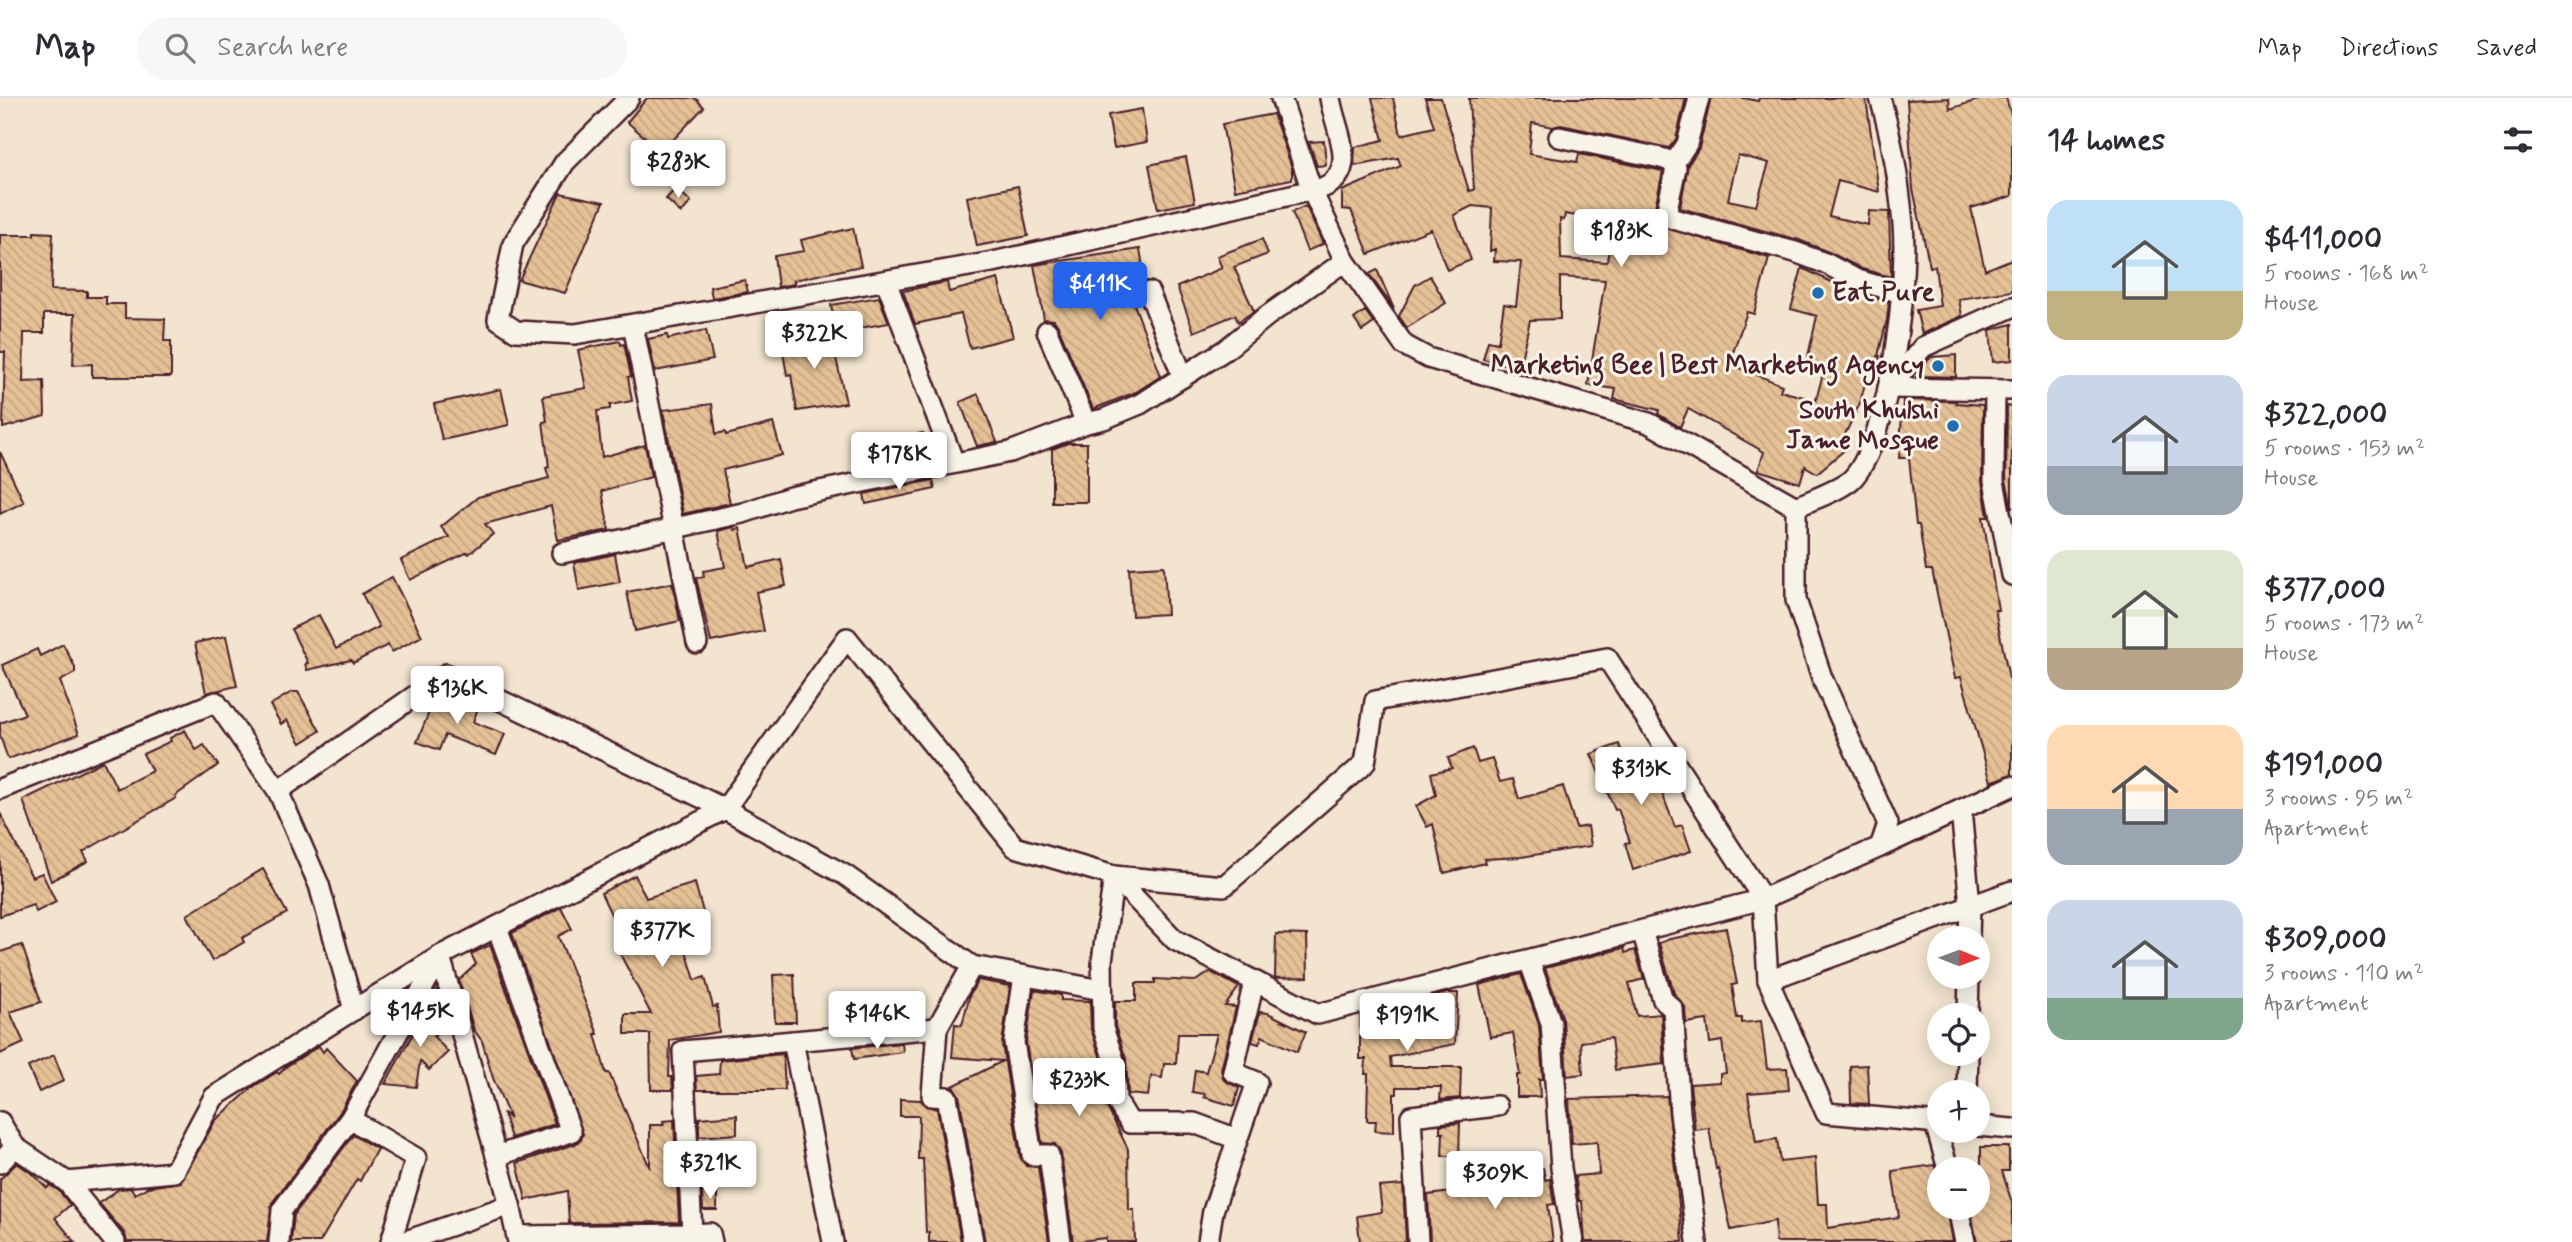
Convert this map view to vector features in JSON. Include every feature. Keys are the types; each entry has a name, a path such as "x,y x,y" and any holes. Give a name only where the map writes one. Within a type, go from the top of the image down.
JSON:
{"street":[{"path":"629,98 565,162 513,244 498,320 516,331 575,334 886,281 993,262 1322,188 1337,180 1344,164 1330,98"},
{"path":"1282,98 1311,191 1345,261 1404,345 1428,358 1649,423 1796,507"},
{"path":"1674,163 1687,144 1699,98"},
{"path":"1796,507 1850,481 1863,465 1876,438 1888,388 1902,293 1903,224 1887,123 1880,98"},
{"path":"1559,137 1674,163"},
{"path":"1674,163 1676,168 1667,209 1670,218 1795,252 1827,264 1857,280 1902,293"},
{"path":"562,553 743,513 790,497 1010,452 1086,423 1104,419 1140,404 1225,350 1345,261"},
{"path":"886,281 954,463"},
{"path":"1149,292 1183,377"},
{"path":"1888,388 1923,347 2012,307"},
{"path":"633,325 697,643"},
{"path":"1047,331 1086,423"},
{"path":"1888,388 2004,390 1994,481 2012,575"},
{"path":"1796,507 1796,600 1822,678 1888,824 1880,847"},
{"path":"67,1182 174,1172 214,1097 440,956 725,809 847,638 1015,847 1114,876 1224,886 1365,763 1375,701 1607,659 1763,899 1768,980 1826,1113 1927,1122"},
{"path":"278,791 446,674 725,809 845,875 972,966 1102,990"},
{"path":"0,789 216,702 278,791 318,885 354,1010"},
{"path":"1114,876 1175,940 1318,1014 1763,899 2012,786"},
{"path":"1961,810 1970,905 1969,926"},
{"path":"1114,876 1102,961 1102,990 1103,1028 1114,1060 1116,1100 1130,1123 1194,1123 1237,1139"},
{"path":"1768,980 2012,891"},
{"path":"496,1156 571,1132 497,927"},
{"path":"1642,931 1663,1000 1674,1009 1680,1113 1697,1242"},
{"path":"279,1242 282,1210 350,1119 440,956"},
{"path":"440,956 510,1205 517,1239 710,1233 712,1242"},
{"path":"1530,960 1551,1023 1561,1168 1573,1242"},
{"path":"972,966 937,1028 932,1096 947,1097 973,1242"},
{"path":"1024,976 1014,1042 1032,1155 1049,1155 1061,1242"},
{"path":"1208,1242 1213,1211 1257,1082 1233,1072 1254,982"},
{"path":"692,1234 683,1051 937,1028"},
{"path":"793,1041 833,1242"},
{"path":"1419,1242 1411,1116 1497,1106"},
{"path":"350,1119 416,1158 391,1242"},
{"path":"0,1122 15,1147 67,1182 115,1242"},
{"path":"1990,1127 2012,1129"},
{"path":"0,1163 15,1147"},
{"path":"403,1242 510,1205"},
{"path":"1960,1220 1965,1242"}],"building":[{"path":"647,98 695,98 704,107 671,142 679,150 669,160 671,162 657,182 635,165 638,162 633,158 647,139 627,122"},
{"path":"1372,98 1393,98 1401,135 1434,127 1425,98 1441,98 1469,191 1474,190 1469,98 1686,98 1676,139 1669,148 1561,125 1553,127 1532,123 1529,154 1577,162 1579,154 1663,171 1655,207 1662,227 1769,258 1754,314 1747,312 1729,364 1782,385 1780,391 1816,400 1824,370 1806,365 1817,316 1791,309 1802,268 1853,292 1889,302 1880,356 1872,382 1866,380 1860,403 1840,445 1847,448 1817,473 1805,466 1800,483 1758,470 1764,452 1688,409 1680,427 1658,414 1659,410 1614,399 1616,389 1588,385 1605,280 1560,277 1560,319 1530,320 1519,368 1483,359 1488,341 1498,343 1504,304 1516,306 1521,262 1494,261 1495,249 1490,251 1492,208 1472,206 1454,215 1471,260 1447,270 1431,229 1369,254 1351,210 1342,209 1342,191 1401,166 1398,158 1354,166 1355,147 1383,140","holes":["1565,214 1613,222 1607,262 1561,259 1560,219 1564,220"]},
{"path":"1711,98 1744,98 1758,101 1759,98 1866,98 1879,192 1838,181 1829,216 1868,225 1869,211 1889,212 1891,277 1862,269 1799,240 1680,208 1688,165 1699,148","holes":["1738,155 1769,163 1756,206 1728,200"]},
{"path":"1949,98 1950,109 1984,98 2006,98 2012,117 2012,196 1971,208 1985,270 2012,259 2012,291 1959,299 1962,316 1922,334 1916,310 1940,306 1935,266 1930,267 1913,189 1907,100"},
{"path":"1142,109 1147,142 1114,148 1108,115"},
{"path":"1273,114 1292,168 1292,179 1235,190 1222,124"},
{"path":"1324,141 1326,165 1317,166 1309,142"},
{"path":"1186,157 1195,202 1158,209 1149,165"},
{"path":"1018,186 1028,236 977,246 967,197"},
{"path":"676,188 691,202 681,213 666,199"},
{"path":"560,193 604,202 565,293 519,280"},
{"path":"1306,206 1323,244 1307,251 1292,212"},
{"path":"853,228 861,266 794,280 794,284 778,287 774,256 804,251 801,240"},
{"path":"34,232 53,233 51,290 87,291 87,297 106,297 106,304 125,304 125,318 165,319 164,341 171,341 171,377 92,377 92,364 73,365 75,314 44,314 44,333 24,333 23,382 44,381 45,416 3,428 5,352 0,352 0,235 34,235"},
{"path":"1262,239 1268,254 1234,267 1254,311 1238,322 1235,315 1194,332 1177,287 1222,268 1217,256"},
{"path":"1140,249 1145,280 1138,287 1128,288 1161,376 1136,392 1093,409 1058,326 1054,320 1044,319 1034,265"},
{"path":"1377,270 1394,309 1369,274"},
{"path":"1430,276 1446,303 1407,328 1399,316 1415,285"},
{"path":"998,279 1013,337 970,348 961,314 915,324 903,291 947,282 949,292"},
{"path":"745,280 748,292 712,298 710,287"},
{"path":"879,297 889,323 836,332 831,305"},
{"path":"1365,311 1374,323 1362,331 1354,319"},
{"path":"2012,324 2012,360 1993,362 1990,330"},
{"path":"706,330 713,360 655,371 648,339 667,335 668,339"},
{"path":"830,331 846,403 797,411 791,374 787,375 781,341"},
{"path":"620,341 621,345 624,344 631,376 628,377 632,401 610,405 610,409 597,411 602,457 645,445 651,477 602,491 609,530 558,540 551,506 485,524 493,534 469,554 468,552 410,580 401,560 449,537 441,527 478,497 549,478 546,468 549,467 543,422 547,421 543,396 586,388 578,350"},
{"name":"Marketing Bee | Best Marketing Agency","path":"1956,355 1956,377 1920,376 1920,369 1931,357"},
{"path":"501,389 509,425 442,440 434,404"},
{"path":"978,394 997,442 977,446 960,402"},
{"path":"1903,400 1956,401 1983,405 1982,481 1988,517 1983,517 1998,610 1995,610 2009,678 2012,677 2012,774 1991,782 1961,677 1955,678 1932,570 1926,570 1919,525 1916,525 1909,458 1899,458"},
{"path":"712,404 716,434 725,432 726,435 773,423 782,455 723,470 730,503 683,514 663,410"},
{"path":"2007,406 2012,407 2012,508 2006,480"},
{"path":"923,433 928,456 859,470 854,447"},
{"path":"1068,443 1087,443 1087,502 1052,502 1052,449"},
{"path":"0,452 24,502 0,514"},
{"path":"933,480 935,489 866,504 864,494"},
{"path":"734,527 735,530 740,528 748,567 781,559 786,586 756,592 764,631 711,642 696,578 704,577 703,571 725,567 718,531"},
{"path":"615,554 620,582 579,590 574,563"},
{"path":"1164,566 1167,614 1132,616 1129,568"},
{"path":"392,577 422,636 392,652 388,645 353,663 351,660 307,670 305,664 308,663 291,629 319,615 336,649 379,627 362,594"},
{"path":"672,583 680,621 635,631 627,592"},
{"path":"226,636 237,686 206,693 195,643"},
{"path":"63,644 75,667 75,673 60,681 79,734 8,759 0,736 0,723 25,714 2,665 37,649 40,656"},
{"path":"292,692 298,692 320,731 301,743 287,720 281,724 270,705"},
{"path":"440,693 478,708 473,722 505,734 496,755 445,735 439,750 417,742 435,697"},
{"path":"185,730 196,750 204,745 218,765 175,796 176,798 83,852 88,861 51,881 23,800 103,761 117,789 152,771 143,754 171,741 170,738"},
{"path":"1619,744 1626,763 1646,754 1657,779 1667,773 1675,786 1662,793 1675,827 1682,825 1691,851 1633,870 1625,843 1630,842 1618,809 1615,810 1591,754"},
{"path":"1473,748 1478,763 1492,759 1500,782 1513,779 1519,799 1563,786 1576,828 1588,826 1591,846 1521,857 1484,859 1485,863 1444,873 1433,824 1427,827 1416,806 1436,795 1431,773 1452,768 1448,758"},
{"path":"0,813 32,877 42,873 56,902 36,912 33,905 0,916"},
{"path":"263,869 287,913 242,938 244,942 212,961 187,915"},
{"path":"635,875 646,898 695,883 706,923 680,931 695,980 705,977 713,1007 717,1006 719,1032 670,1040 669,1077 672,1077 673,1090 651,1090 650,1034 625,1034 625,1014 651,1014 615,944 622,938 601,893"},
{"path":"561,907 572,929 558,936 598,1034 595,1034 606,1073 609,1073 650,1168 650,1125 664,1125 663,1121 674,1120 679,1222 569,1223 567,1191 526,1200 517,1163 575,1144 581,1140 583,1134 512,933"},
{"path":"1726,928 1737,984 1732,985 1737,1018 1742,1018 1742,1023 1761,1021 1767,1069 1787,1068 1789,1090 1748,1093 1756,1142 1777,1139 1780,1162 1815,1158 1818,1204 1827,1204 1828,1228 1899,1217 1892,1171 1927,1166 1927,1220 1948,1220 1952,1242 1776,1242 1775,1221 1731,1230 1709,1128 1695,1130 1690,1084 1720,1082 1720,1074 1726,1073 1722,1041 1710,1043 1707,1020 1686,1023 1685,1007 1674,993 1659,943"},
{"path":"1276,934 1307,935 1308,977 1275,978"},
{"path":"22,945 41,1002 10,1012 24,1043 0,1054 0,952"},
{"path":"490,945 555,1124 511,1138 503,1112 510,1119 493,1078 482,1041 474,1030 459,980 476,964 471,954"},
{"path":"1624,948 1625,953 1635,950 1644,979 1629,983 1637,1016 1661,1014 1664,1064 1615,1070 1611,1038 1581,1042 1583,1074 1567,1076 1563,1019 1545,968"},
{"path":"1211,972 1239,987 1225,1006 1236,1007 1221,1070 1224,1080 1239,1088 1234,1106 1204,1097 1205,1094 1192,1092 1195,1070 1206,1072 1217,1034 1178,1034 1176,1064 1164,1064 1162,1078 1151,1076 1148,1096 1128,1094 1126,1059 1115,1026 1115,1001 1136,1001 1136,983 1155,983 1155,979 1195,981"},
{"path":"794,974 796,1022 775,1022 773,975"},
{"path":"1521,974 1539,1025 1543,1079 1539,1079 1540,1097 1517,1097 1517,1075 1520,1075 1513,1033 1490,1037 1479,985"},
{"path":"978,980 1010,986 1002,1044 1020,1157 1026,1166 1038,1167 1049,1242 985,1242 959,1095 953,1086 1003,1061 952,1057 955,1024 962,1025 970,994"},
{"path":"437,990 443,1011 431,1027 438,1031 434,1037 448,1052 429,1070 420,1061 416,1087 385,1084"},
{"path":"1034,990 1061,995 1061,1000 1090,1001 1091,1029 1102,1062 1104,1101 1128,1149 1129,1210 1134,1210 1135,1242 1106,1242 1106,1238 1073,1242 1061,1153 1055,1144 1042,1143 1026,1042"},
{"path":"1447,993 1458,993 1455,1044 1390,1057 1391,1067 1461,1067 1460,1098 1440,1100 1441,1087 1397,1087 1397,1094 1394,1094 1394,1132 1375,1131 1376,1121 1367,1121 1368,1074 1365,1074 1366,1059 1360,1059 1360,1016 1370,1013 1384,1025 1384,1009"},
{"path":"1260,1012 1268,1013 1306,1032 1297,1052 1262,1036 1259,1044 1252,1042"},
{"path":"902,1043 903,1052 854,1059 852,1048"},
{"path":"319,1046 323,1052 326,1048 357,1081 340,1112 272,1203 267,1242 127,1242 125,1234 99,1203 119,1189 131,1188 135,1194 148,1187 181,1182 215,1121 253,1087 277,1072 279,1074"},
{"path":"783,1054 785,1090 697,1090 696,1076 719,1074 720,1060"},
{"path":"54,1055 64,1081 39,1092 28,1067"},
{"path":"1867,1065 1869,1104 1851,1103 1850,1066"},
{"path":"1667,1096 1683,1242 1585,1242 1582,1201 1579,1201 1575,1176 1599,1174 1597,1142 1572,1144 1569,1099"},
{"path":"900,1099 921,1100 926,1106 937,1109 961,1242 929,1242 929,1232 926,1233 923,1159 918,1159 919,1116 900,1116"},
{"path":"737,1115 737,1134 699,1137 699,1118"},
{"path":"1460,1123 1459,1156 1442,1156 1443,1133 1440,1133 1440,1125"},
{"path":"353,1135 377,1149 360,1181 357,1179 320,1242 291,1242 294,1215"},
{"path":"1981,1147 2009,1147 2009,1171 2002,1171 2012,1203 2012,1242 1977,1242 1972,1220 1990,1220 1990,1157 1981,1157"},
{"path":"17,1163 47,1188 50,1185 59,1191 70,1205 55,1218 75,1242 0,1242 0,1179"},
{"path":"1543,1168 1545,1180 1550,1179 1554,1204 1548,1205 1553,1242 1430,1242 1428,1195 1493,1187 1491,1177"},
{"path":"1403,1185 1406,1242 1360,1242 1357,1216 1382,1212 1379,1187"},
{"path":"702,1192 717,1192 717,1210 703,1210"}],"place":[{"name":"Eat Pure","path":"1818,293"},
{"name":"Marketing Bee | Best Marketing Agency","path":"1938,366"},
{"name":"South Khulshi Jame Mosque","path":"1953,426"}]}
